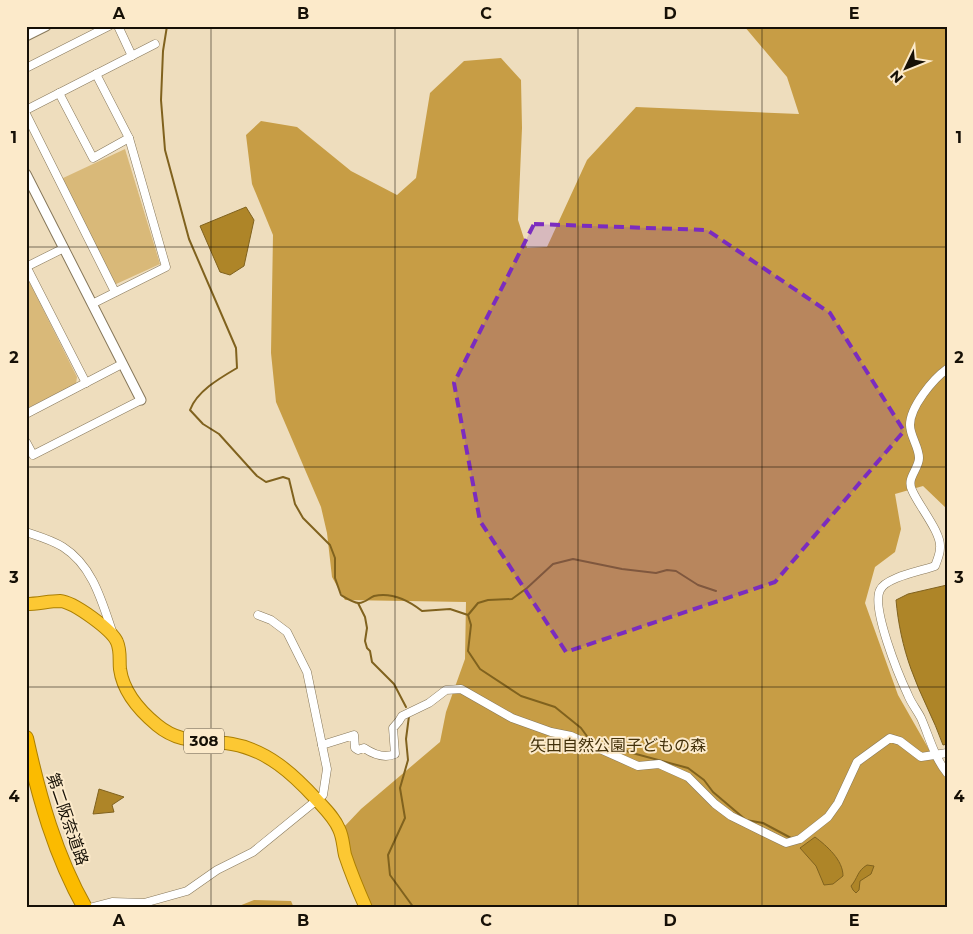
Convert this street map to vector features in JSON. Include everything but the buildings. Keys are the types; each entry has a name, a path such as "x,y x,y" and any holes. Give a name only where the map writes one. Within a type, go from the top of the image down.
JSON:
{"highway":[{"path":"26,604 61,601 75,606 114,636"},
{"name":"308","path":"114,636 118,644 124,685 128,693 155,723 169,734 184,739 233,744 254,750 290,772 317,800 333,818 340,830 344,852 366,908"},
{"name":"第二阪奈道路","path":"26,738 45,813 68,874 87,908"},
{"name":"第二阪奈道路","path":"26,782 47,847 75,908"}],"street":[{"path":"26,36 46,26"},
{"path":"26,68 109,26"},
{"path":"118,26 132,56"},
{"path":"116,292 26,112 155,44"},
{"path":"92,304 166,267 129,138 96,74"},
{"path":"59,93 93,158 129,138"},
{"path":"26,174 141,400 33,455 26,442"},
{"path":"64,248 26,267 86,383"},
{"path":"26,414 122,364"},
{"path":"947,369 937,376 923,393 910,425 917,445 919,460 910,480 911,489 937,535 941,547 935,566 891,580 881,587 877,597 880,617 894,664 908,697 920,715 940,764 947,772"},
{"path":"26,532 62,546 77,558 98,590 114,636"},
{"path":"87,908 112,902 144,903 187,891 217,870 252,852 323,795 327,769 308,672 287,632 271,620 258,616"},
{"path":"322,745 354,735 355,748 358,750 364,748 372,753 388,757 395,754 392,728 402,716 429,703 446,690 461,689 512,718 552,732 571,736 638,766 659,764 688,777 715,804 731,816 786,843 800,839 828,817 838,803 857,762 890,738 900,741 921,757 947,753"}],"highlighted area":[{"path":"534,224 707,230 830,313 904,431 775,582 566,652 480,521 454,383"}],"shaded area":[{"path":"125,149 160,264 114,285 61,179"},
{"path":"246,207 254,220 244,266 230,275 220,272 200,226"},
{"path":"26,275 77,377 76,384 26,409"},
{"path":"947,585 947,744 943,745 908,661 901,635 896,600 908,594"},
{"path":"99,789 124,797 112,805 114,812 93,814"},
{"path":"815,837 829,849 840,864 843,876 833,884 824,885 816,866 800,848"},
{"path":"867,865 874,866 871,874 860,881 859,890 856,893 851,886 861,870"}],"green space":[{"name":"矢田自然公園子どもの森","path":"744,26 947,26 947,509 923,486 895,494 901,529 895,552 875,567 865,603 898,695 947,781 947,908 362,908 343,828 361,809 440,742 446,712 465,659 466,602 345,600 332,577 327,533 321,507 276,402 271,353 273,235 252,184 246,135 261,121 297,127 351,171 397,195 416,178 430,93 464,61 501,58 521,80 522,128 518,220 527,248 547,247 587,160 636,107 799,114 787,77"},
{"path":"254,900 291,901 294,908 234,908"}],"waterway":[{"path":"167,26 163,51 161,100 165,150 189,239 236,348 237,368 203,391 190,410 203,424 219,434 257,476 266,482 283,477 289,479 295,504 303,518 330,545 335,558 335,578 341,595 359,603 374,596 387,595 405,600 422,611 450,609 468,615 471,625 468,651 480,669 521,696 555,707 581,728 589,739 688,768 704,780 713,792 746,820 763,823 791,838"},
{"path":"468,615 478,603 488,600 512,599 553,564 573,559 622,569 656,573 667,570 676,571 698,585 716,591"},
{"path":"358,603 365,617 367,628 365,641 370,651 372,662 394,684 406,707"},
{"path":"409,716 406,739 408,760 400,788 405,818 388,855 390,875 414,908"}]}
